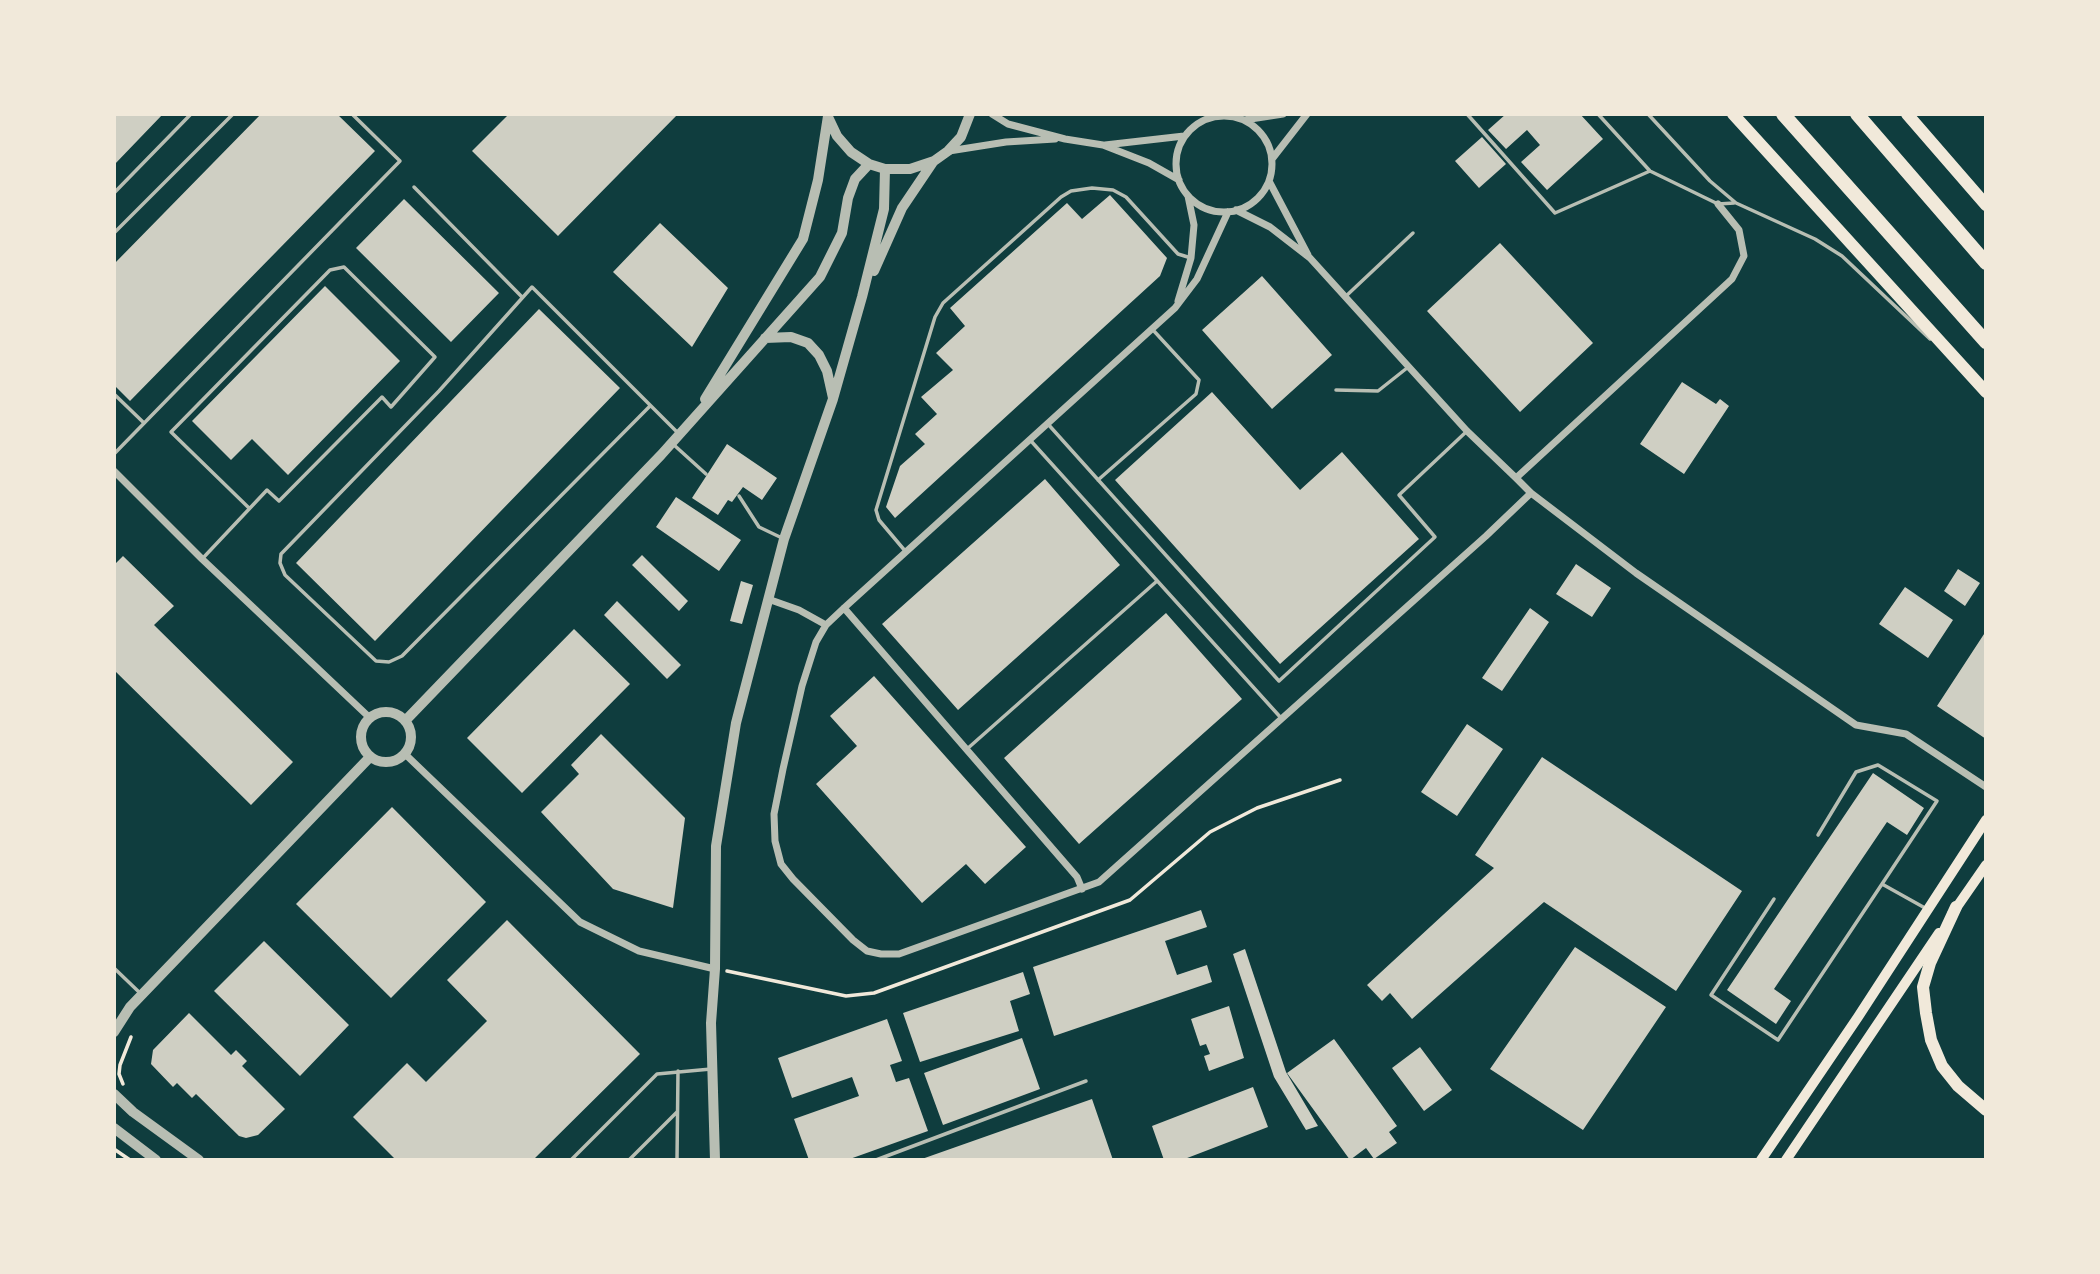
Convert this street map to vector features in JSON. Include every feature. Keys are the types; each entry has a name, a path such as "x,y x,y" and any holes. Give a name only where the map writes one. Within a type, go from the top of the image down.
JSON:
{"highway":[{"path":"1733,114 1986,392"},
{"path":"1783,114 1986,342"},
{"path":"1857,114 1986,262"},
{"path":"1907,114 1986,205"},
{"path":"1956,907 1923,987 1926,1013 1931,1040 1942,1066 1958,1086 1986,1110"}],"main road":[{"path":"1761,1160 1986,820"},
{"path":"1786,1160 1986,864"}],"street":[{"path":"828,115 837,136 851,152 869,164 885,169 910,169 934,161 948,151 961,137 970,114"},
{"path":"992,114 1008,124 1065,139 1103,145 1149,163 1179,180"},
{"path":"1244,120 1283,114"},
{"path":"1272,159 1307,114"},
{"path":"694,417 803,239 818,180 828,115"},
{"path":"1175,308 1191,258 1194,225 1176,165 1178,149 1184,136 1196,124 1211,117 1228,115 1244,120 1258,129 1267,143 1272,159 1269,181 1261,194 1250,204 1232,211 1213,211 1199,205 1187,195"},
{"path":"1103,145 1184,136"},
{"path":"948,151 1006,142 1065,139"},
{"path":"862,297 902,208 934,161"},
{"path":"405,721 676,439 820,277 842,233 848,198 855,179 869,164"},
{"path":"715,1160 711,1023 715,969 716,846 736,723 784,538 833,399 862,297 884,209 885,169"},
{"path":"1269,181 1310,258"},
{"path":"1516,478 1732,279 1744,256 1739,230 1718,204"},
{"path":"1232,211 1270,227 1310,258 1467,431 1531,493 1636,573 1856,725 1906,734 1986,787"},
{"path":"1232,211 1197,279 1175,308 844,608 826,625 816,642 802,686 774,814 775,841 781,864 853,940 867,951 899,954 1099,882 1531,493"},
{"path":"765,338 791,337 808,343 819,355 827,371 833,399"},
{"path":"114,471 202,559 370,718"},
{"path":"768,599 799,610 826,625"},
{"path":"844,608 1077,877 1082,889"},
{"path":"387,712 405,721 411,737 405,754 387,763 370,757 360,737 370,718 387,712"},
{"path":"405,754 580,922 639,951 715,969"},
{"path":"114,1032 130,1007 370,757"},
{"path":"114,1094 132,1112 199,1160"},
{"path":"114,1128 156,1160"}],"lane":[{"path":"114,193 191,114"},
{"path":"114,233 233,114"},
{"path":"114,454 400,161 352,114"},
{"path":"1467,114 1555,213 1650,171"},
{"path":"1598,114 1650,171 1718,204 1736,203"},
{"path":"1648,114 1710,181 1736,203 1815,239 1842,256 1986,392"},
{"path":"414,187 522,297"},
{"path":"906,552 879,520 876,510 935,317 943,303 1071,191 1093,188 1113,190 1126,197 1178,254 1191,258"},
{"path":"1345,296 1413,233"},
{"path":"202,559 267,490 279,501 382,397 391,407 435,357 344,267 330,270 171,432 249,508"},
{"path":"650,405 402,656 389,662 376,661 285,575 280,563 281,554 439,391 532,287 650,405 706,474"},
{"path":"1098,481 1196,394 1199,380 1152,328"},
{"path":"1336,390 1378,391 1409,366"},
{"path":"114,394 144,423"},
{"path":"1047,423 1279,681 1435,537 1399,495 1467,431"},
{"path":"1030,440 1282,719"},
{"path":"739,496 760,527 784,538"},
{"path":"967,749 1157,581"},
{"path":"1774,899 1711,995 1778,1040 1937,802 1878,765 1856,772 1818,835"},
{"path":"1882,884 1926,909"},
{"path":"114,968 142,995"},
{"path":"571,1160 657,1074 713,1069"},
{"path":"677,1160 678,1071"},
{"path":"876,1160 1087,1081"},
{"path":"629,1160 678,1111"}],"path":[{"path":"128,1089 119,1074 125,1048 131,1037"},
{"path":"114,1149 130,1160"}],"building":[{"path":"114,114 163,114 114,165"},
{"path":"261,114 337,114 375,151 130,401 114,385 114,264"},
{"path":"509,114 678,114 558,236 472,151"},
{"path":"1506,114 1580,114 1603,139 1547,190 1521,162 1540,145 1527,130 1506,149 1488,130"},
{"path":"1482,137 1506,164 1479,188 1455,161"},
{"path":"1110,195 1167,258 1160,276 895,518 886,507 900,466 925,444 915,434 937,414 921,397 953,370 936,353 965,326 950,308 1067,203 1082,219"},
{"path":"404,199 499,293 451,342 356,248"},
{"path":"660,223 728,288 692,347 613,272"},
{"path":"1500,243 1593,343 1520,412 1427,311"},
{"path":"1262,276 1332,355 1272,409 1202,330"},
{"path":"325,286 400,361 288,475 252,439 231,460 192,421"},
{"path":"539,309 620,388 375,641 296,563"},
{"path":"1682,382 1716,404 1720,399 1729,406 1684,474 1640,444"},
{"path":"1212,392 1300,490 1342,452 1419,539 1280,664 1115,480"},
{"path":"727,444 777,478 762,500 743,487 732,502 728,500 718,515 692,498"},
{"path":"1045,479 1120,565 958,710 882,624"},
{"path":"676,497 741,540 719,571 656,527"},
{"path":"642,555 688,601 679,611 632,565"},
{"path":"123,556 174,606 154,625 293,762 251,805 114,670 114,565"},
{"path":"1576,564 1611,588 1592,617 1556,594"},
{"path":"1958,569 1980,583 1965,606 1944,591"},
{"path":"741,581 753,585 742,624 730,621"},
{"path":"1905,587 1953,620 1928,658 1879,624"},
{"path":"617,601 681,665 667,679 604,615"},
{"path":"1530,608 1549,622 1502,691 1482,678"},
{"path":"1166,613 1242,699 1079,844 1004,758"},
{"path":"574,629 630,684 522,793 467,738"},
{"path":"1986,631 1986,739 1937,706"},
{"path":"874,676 1026,847 985,884 966,864 922,903 816,784 857,746 830,716"},
{"path":"1467,724 1503,749 1457,816 1421,792"},
{"path":"601,734 685,818 673,908 613,889 541,812 579,774 571,765"},
{"path":"1542,757 1742,891 1676,991 1544,902 1412,1019 1390,993 1382,1001 1367,985 1494,868 1475,855"},
{"path":"1873,773 1924,808 1907,835 1887,822 1774,989 1791,1001 1776,1024 1727,990"},
{"path":"392,807 486,902 391,998 296,904"},
{"path":"1201,910 1207,927 1165,941 1177,975 1207,965 1212,982 1054,1036 1033,967"},
{"path":"507,920 640,1054 533,1160 396,1160 353,1117 407,1063 426,1082 487,1021 447,980"},
{"path":"264,941 349,1025 300,1076 214,991"},
{"path":"1575,947 1666,1007 1583,1130 1490,1069"},
{"path":"1245,949 1286,1072 1318,1126 1306,1130 1274,1077 1233,954"},
{"path":"1023,972 1030,994 1010,1001 1019,1031 920,1062 903,1013"},
{"path":"1229,1006 1244,1058 1209,1071 1204,1056 1210,1054 1206,1044 1200,1046 1191,1019"},
{"path":"189,1013 231,1055 236,1050 247,1061 242,1066 285,1109 258,1135 246,1138 239,1136 196,1094 192,1098 177,1083 173,1087 151,1064 153,1050"},
{"path":"887,1019 902,1061 890,1065 896,1082 909,1078 928,1131 847,1160 809,1160 794,1119 859,1096 852,1077 792,1098 778,1058"},
{"path":"1022,1038 1040,1089 943,1125 924,1073"},
{"path":"1334,1039 1397,1126 1389,1132 1397,1143 1374,1159 1366,1148 1350,1160 1287,1073"},
{"path":"1420,1047 1452,1090 1424,1111 1392,1068"},
{"path":"1253,1087 1268,1127 1182,1160 1164,1160 1152,1126"},
{"path":"1092,1099 1113,1160 919,1160"}]}
